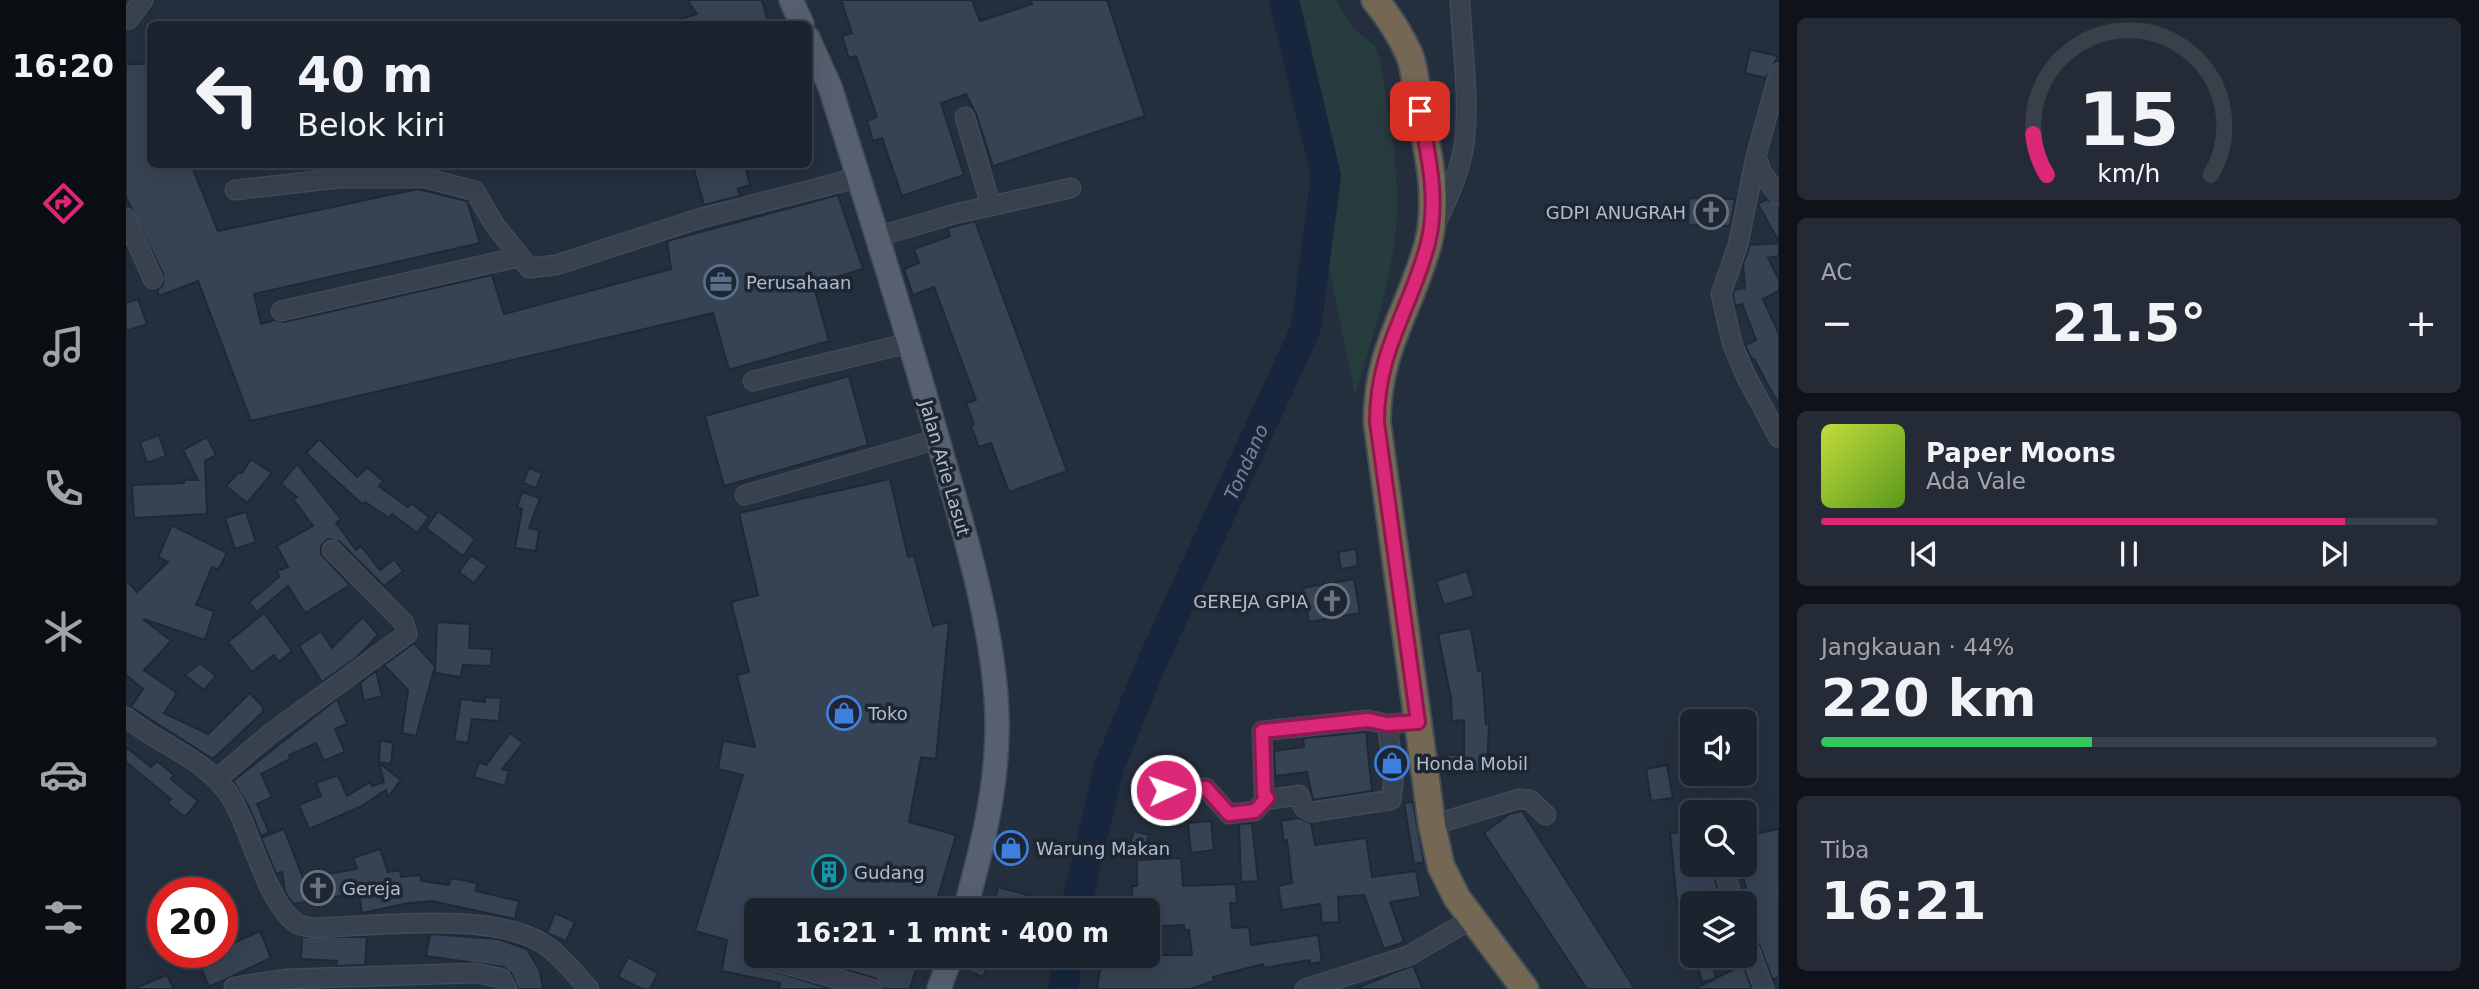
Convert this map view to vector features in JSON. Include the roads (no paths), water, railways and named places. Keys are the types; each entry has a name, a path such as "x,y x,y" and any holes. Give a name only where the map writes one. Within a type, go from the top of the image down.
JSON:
{"highway":[{"path":"1376,0 1391,21 1410,57 1431,176 1433,206 1428,244 1383,362 1377,394 1377,422 1432,825 1441,866 1457,898 1525,989"}],"main road":[{"name":"Jalan Arie Lasut","path":"791,0 800,21"},
{"name":"Jalan Arie Lasut","path":"812,47 830,87 938,439 961,518 979,601 994,688 997,732 991,796 982,850 968,898"},
{"path":"939,989 947,968"}],"street":[{"path":"129,19 142,0"},
{"path":"1428,244 1456,176 1464,145 1460,0"},
{"path":"1779,73 1756,156 1738,246 1721,294 1740,363 1779,438"},
{"path":"965,117 991,205"},
{"path":"1756,156 1762,173 1779,196"},
{"path":"235,190 340,178 425,178 475,191 494,224 529,268 556,265 701,218 857,178"},
{"path":"876,237 991,205 1070,188"},
{"path":"126,218 153,279"},
{"path":"281,311 519,257"},
{"path":"753,381 909,343"},
{"path":"745,495 938,439"},
{"path":"217,779 270,734 407,634 404,624 332,550"},
{"path":"126,717 191,757 217,779 232,799 283,909 299,925 316,928 427,922 519,932 547,946 589,989"},
{"path":"1267,798 1264,794 1262,731 1368,720 1387,724 1418,722"},
{"path":"1166,790 1206,788 1229,814 1255,811 1267,798 1299,795 1304,808 1311,812 1391,800 1394,776 1387,724"},
{"path":"1432,825 1519,799 1530,800 1546,815"},
{"path":"1305,989 1408,956 1472,919"},
{"path":"800,968 872,989"},
{"path":"1756,968 1764,989"},
{"path":"234,987 285,979 476,973 501,978 507,989"}],"waterway":[{"name":"Tondano","path":"1078,898 1109,767 1153,660 1306,328 1326,176 1284,0"},
{"name":"Tondano","path":"1063,989 1066,968"}],"place":[{"name":"GDPI ANUGRAH","path":"1711,212"},
{"name":"Perusahaan","path":"721,282"},
{"name":"GEREJA GPIA","path":"1332,601"},
{"name":"Toko","path":"844,713"},
{"name":"Honda Mobil","path":"1392,763"},
{"name":"Warung Makan","path":"1011,848"},
{"name":"Gudang","path":"829,872"},
{"name":"Gereja","path":"318,888"}]}
